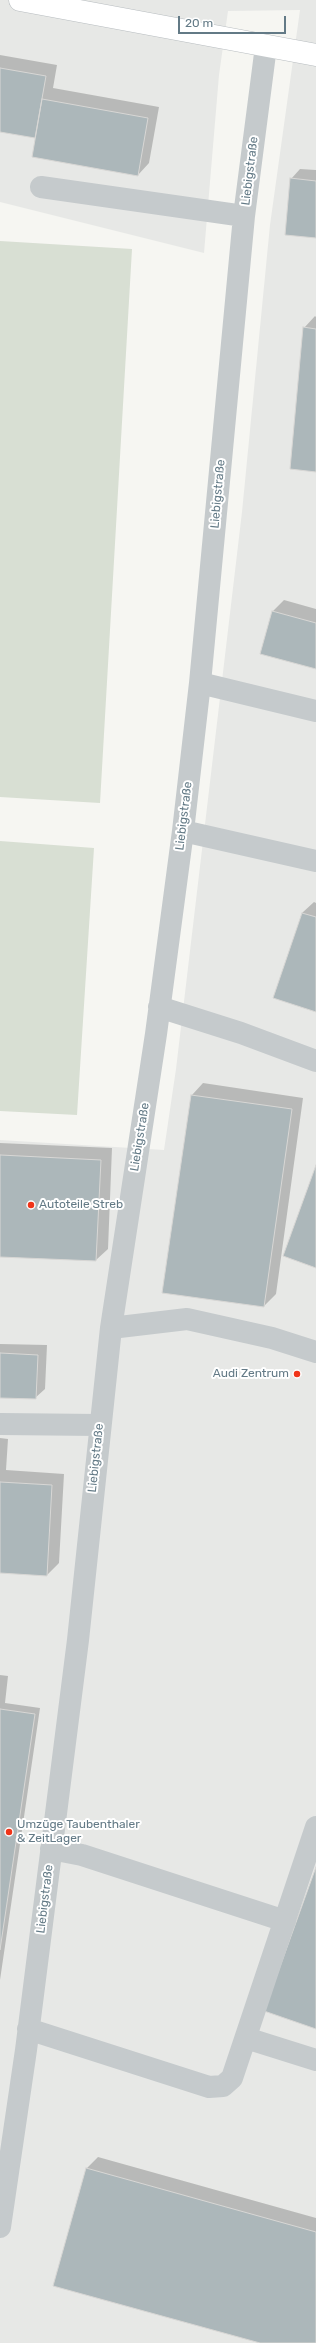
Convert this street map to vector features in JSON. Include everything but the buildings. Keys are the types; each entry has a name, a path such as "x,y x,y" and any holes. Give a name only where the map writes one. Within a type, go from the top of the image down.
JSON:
{"main road":[{"path":"20,0 316,55"}],"street":[{"name":"Liebigstraße","path":"0,2226 28,2029 78,1640 99,1425 111,1328 159,1007 183,831 200,683 244,216 266,46"},
{"path":"41,187 244,216"},
{"path":"200,683 316,711"},
{"path":"183,831 316,861"},
{"path":"159,1007 241,1033 316,1061"},
{"path":"111,1328 187,1319 272,1338 316,1352"},
{"path":"0,1424 99,1425"},
{"path":"28,2029 209,2087 223,2086 232,2078 316,1827"},
{"path":"51,1849 82,1855 285,1921"},
{"path":"246,2038 316,2060"}],"shaded area":[{"path":"0,0 316,0 316,2343 0,2343 0,1140 164,1150 176,1069 242,512 270,225 300,10 228,11 219,75 204,253 0,202"},
{"path":"0,241 132,249 100,803 0,797"},
{"path":"0,841 94,848 77,1115 0,1111"}],"place":[{"name":"Autoteile Streb","path":"31,1205"},
{"name":"Audi Zentrum","path":"297,1374"},
{"name":"Umzüge Taubenthaler & ZeitLager","path":"9,1832"}]}
